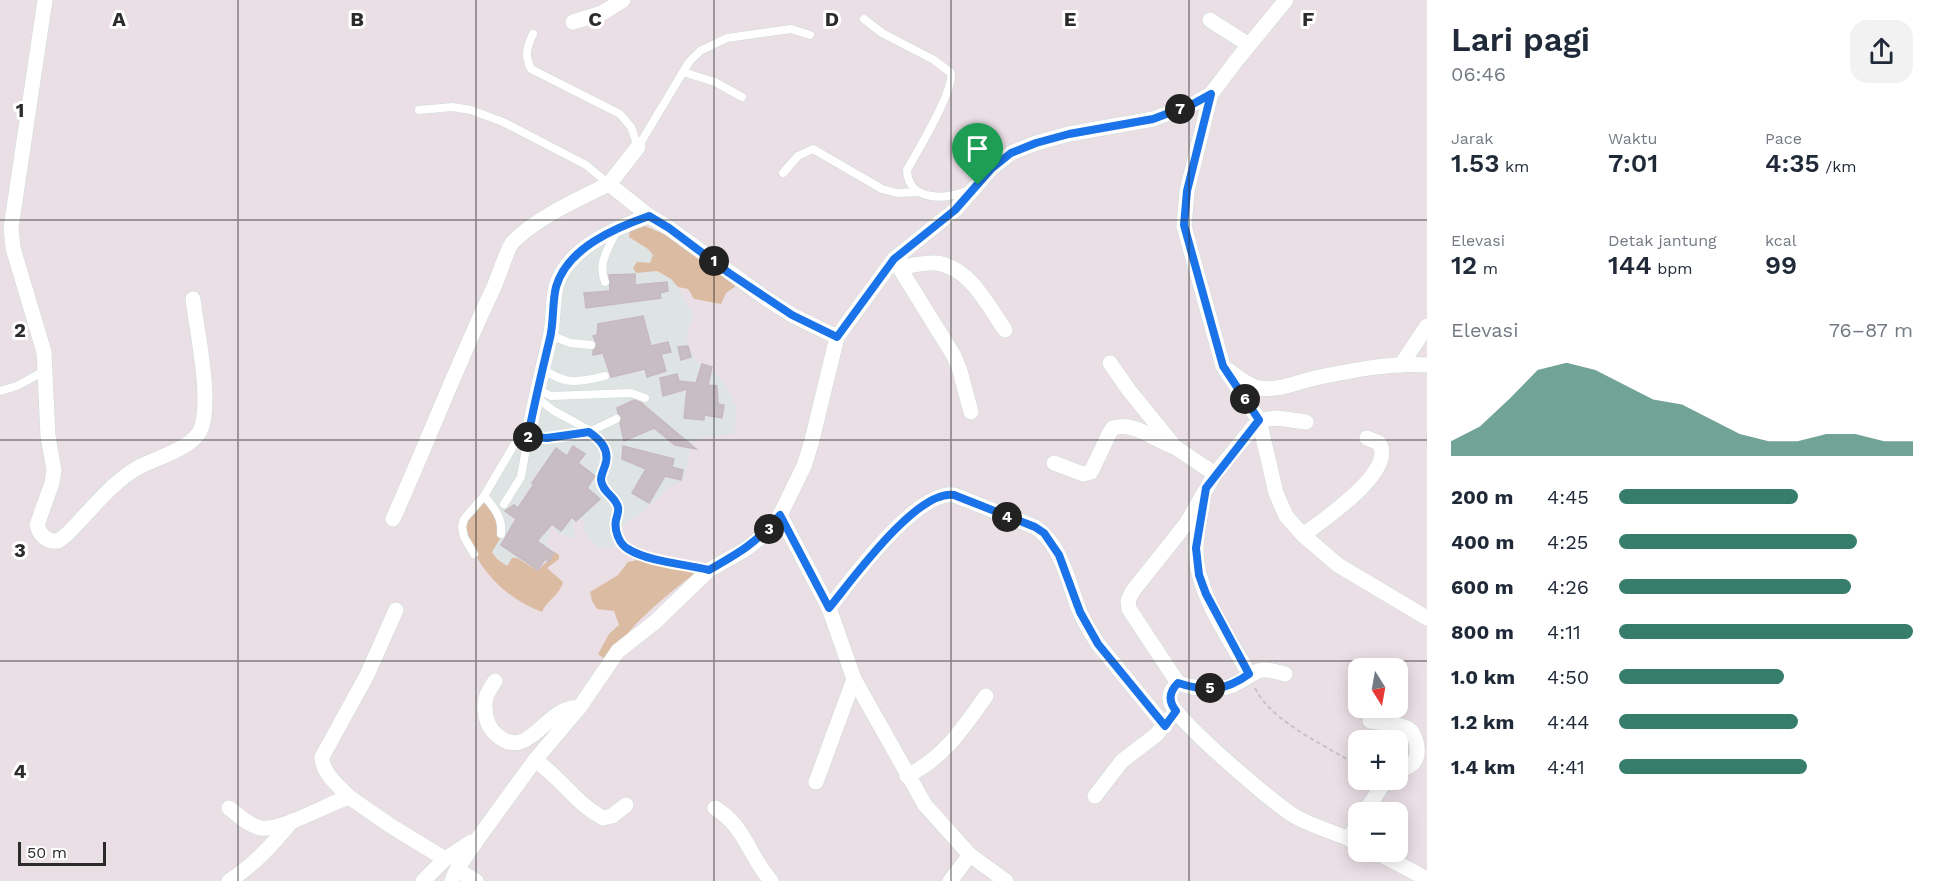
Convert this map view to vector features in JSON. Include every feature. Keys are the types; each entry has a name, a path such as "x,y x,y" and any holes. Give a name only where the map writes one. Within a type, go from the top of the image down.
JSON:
{"street":[{"path":"45,0 5,231 13,248 44,351 48,436 54,470 52,483 37,525 42,536 55,541 66,535 122,478 188,445 202,428 205,390 193,299"},
{"path":"573,22 602,14 623,0"},
{"path":"423,881 451,870 479,837 535,760 579,708 618,651 655,622 709,570 746,549 766,533 780,515 804,466 837,337 897,263 955,210 991,169 1011,153 1069,134 1153,119 1193,104 1211,94 1286,0"},
{"path":"1210,20 1249,45"},
{"path":"1211,94 1187,191 1184,225 1223,366 1259,420 1280,503 1286,516 1303,535 1338,565 1427,618"},
{"path":"393,519 429,440 469,340 503,267 510,245 532,227 574,201 609,184 638,147"},
{"path":"609,184 649,216 669,228 729,273 783,309 837,337"},
{"path":"528,437 550,334 554,299 562,273 573,259 598,238 618,227 649,216"},
{"path":"897,263 936,263 962,274 971,282 1005,330"},
{"path":"897,263 954,356 971,412"},
{"path":"1401,365 1427,326"},
{"path":"1110,363 1175,447"},
{"path":"1223,366 1257,388 1271,388 1316,378 1401,365 1427,365"},
{"path":"1286,674 1264,669 1249,674 1232,686 1204,689 1178,683 1130,609 1128,601 1131,592 1186,524 1215,474 1259,420 1277,418 1306,422"},
{"path":"1054,463 1088,474 1095,466 1110,432 1120,425 1175,447 1215,474"},
{"path":"1303,535 1353,496 1370,478 1382,450 1379,443 1367,438"},
{"path":"1206,488 1196,548 1199,575 1224,630 1249,674"},
{"path":"829,608 911,513 935,497 954,495 1035,527 1044,533 1059,555 1080,612 1094,638 1165,726"},
{"path":"780,515 829,608 854,679 907,776 925,805 970,855 1006,881"},
{"path":"396,610 367,675 321,757 322,762 327,772 349,797 451,870 476,881"},
{"path":"816,782 854,679"},
{"path":"495,681 486,698 486,716 490,728 510,743 525,741 563,710 579,708"},
{"path":"1178,683 1171,691 1170,702 1176,711 1220,754 1280,806 1318,827 1348,839"},
{"path":"907,776 932,762 950,745 986,696"},
{"path":"1095,796 1122,761 1156,735 1176,711"},
{"path":"1370,721 1406,727 1414,735 1415,761 1408,767"},
{"path":"535,760 553,774 580,803 603,818 612,816 626,805"},
{"path":"229,808 260,828 292,821 349,797"},
{"path":"715,808 728,816 736,825 771,881"},
{"path":"229,881 244,872 268,850 292,821"},
{"path":"950,881 970,855"},
{"path":"1395,862 1427,879"}],"lane":[{"path":"864,19 882,33 934,60 951,73 951,81 942,101 907,170 907,180 910,186 918,192"},
{"path":"638,147 683,72 700,51 726,38 791,29 810,35"},
{"path":"533,34 527,47 526,59 531,69 620,114 631,127 638,147"},
{"path":"683,72 716,82 742,97"},
{"path":"419,110 452,107 471,110 502,122 586,165 609,184"},
{"path":"783,173 798,156 806,150 813,149 882,189 897,194 918,192 945,198 978,185"},
{"path":"605,282 602,274 603,258 611,246 618,227"},
{"path":"550,334 570,343 591,345"},
{"path":"542,368 558,379 572,382 605,376"},
{"path":"0,391 17,386 45,370"},
{"path":"537,393 568,397 631,393 645,398"},
{"path":"537,393 552,409 589,432 604,447 607,455 601,477 602,483 604,490 618,506 615,522 617,534 623,544 628,549 652,558 709,570"},
{"path":"474,554 464,537 462,527 464,519 484,496 514,445 528,437 547,438 589,432 616,419"},
{"path":"504,504 521,477 528,437"},
{"path":"484,496 494,506 500,519 501,534"}],"path":[{"path":"1249,674 1258,695 1282,719 1348,760"}],"shaded area":[{"path":"645,226 671,237 736,286 726,293 721,304 694,299 688,289 678,287 671,279 657,271 636,273 633,268 637,262 650,263 653,255 629,237 630,228"},
{"path":"630,228 629,237 653,255 650,264 678,287 694,316 688,330 687,341 699,364 718,376 726,385 736,406 735,432 700,438 692,443 684,480 669,487 642,513 620,528 614,549 597,547 584,532 583,518 576,521 573,527 576,536 572,538 559,534 550,525 547,527 551,532 545,543 555,552 549,562 543,565 538,572 517,558 507,566 492,552 501,537 486,502 510,454 529,447 561,282 591,250"},
{"path":"482,502 486,502 495,514 501,537 492,552 507,566 512,558 517,558 538,571 546,562 549,562 555,552 559,555 559,559 547,568 563,582 542,612 515,598 491,578 474,552 465,523"},
{"path":"642,559 698,571 660,601 637,623 607,661 598,654 609,634 619,625 614,611 597,609 590,592 618,575 628,562"}],"building":[{"path":"635,274 635,285 667,282 668,291 660,293 661,298 586,308 584,293 610,291 609,275"},
{"path":"643,316 651,346 668,342 671,352 661,354 666,371 647,377 645,369 611,377 603,353 593,355 597,345 593,336 597,335 598,324"},
{"path":"688,346 691,357 681,360 678,347"},
{"path":"702,364 712,367 708,385 717,386 718,404 724,405 722,418 704,415 704,420 684,418 687,389 663,396 660,378 677,374 679,381 696,383"},
{"path":"634,400 640,402 696,449 675,445 654,428 624,441 620,423 622,417 617,408"},
{"path":"573,446 585,454 578,463 595,476 587,488 600,499 576,521 572,517 561,531 552,524 537,541 554,553 549,562 545,559 538,570 501,545 516,519 505,511 514,505 518,508 556,448 567,456"},
{"path":"623,446 674,459 672,467 683,470 681,480 665,476 649,503 632,493 646,469 622,459"}],"route":[{"path":"1211,94 1187,191 1184,225 1223,366 1259,420 1206,488 1196,548 1201,582 1206,594 1249,674 1232,686 1204,689 1178,683 1174,686 1170,696 1170,702 1176,711 1165,726 1090,632 1080,612 1059,555 1044,533 1035,527 954,495 942,494 911,513 829,608 780,515 766,533 746,549 709,570 652,558 628,549 619,539 615,522 618,506 604,490 601,477 607,455 596,436 589,432 547,438 528,437 550,334 557,285 562,273 573,259 598,238 618,227 649,216 764,297 792,315 837,337 894,259 955,210 978,185 991,169 1011,153 1036,143 1069,134 1153,119 1193,104 1211,94"}]}
